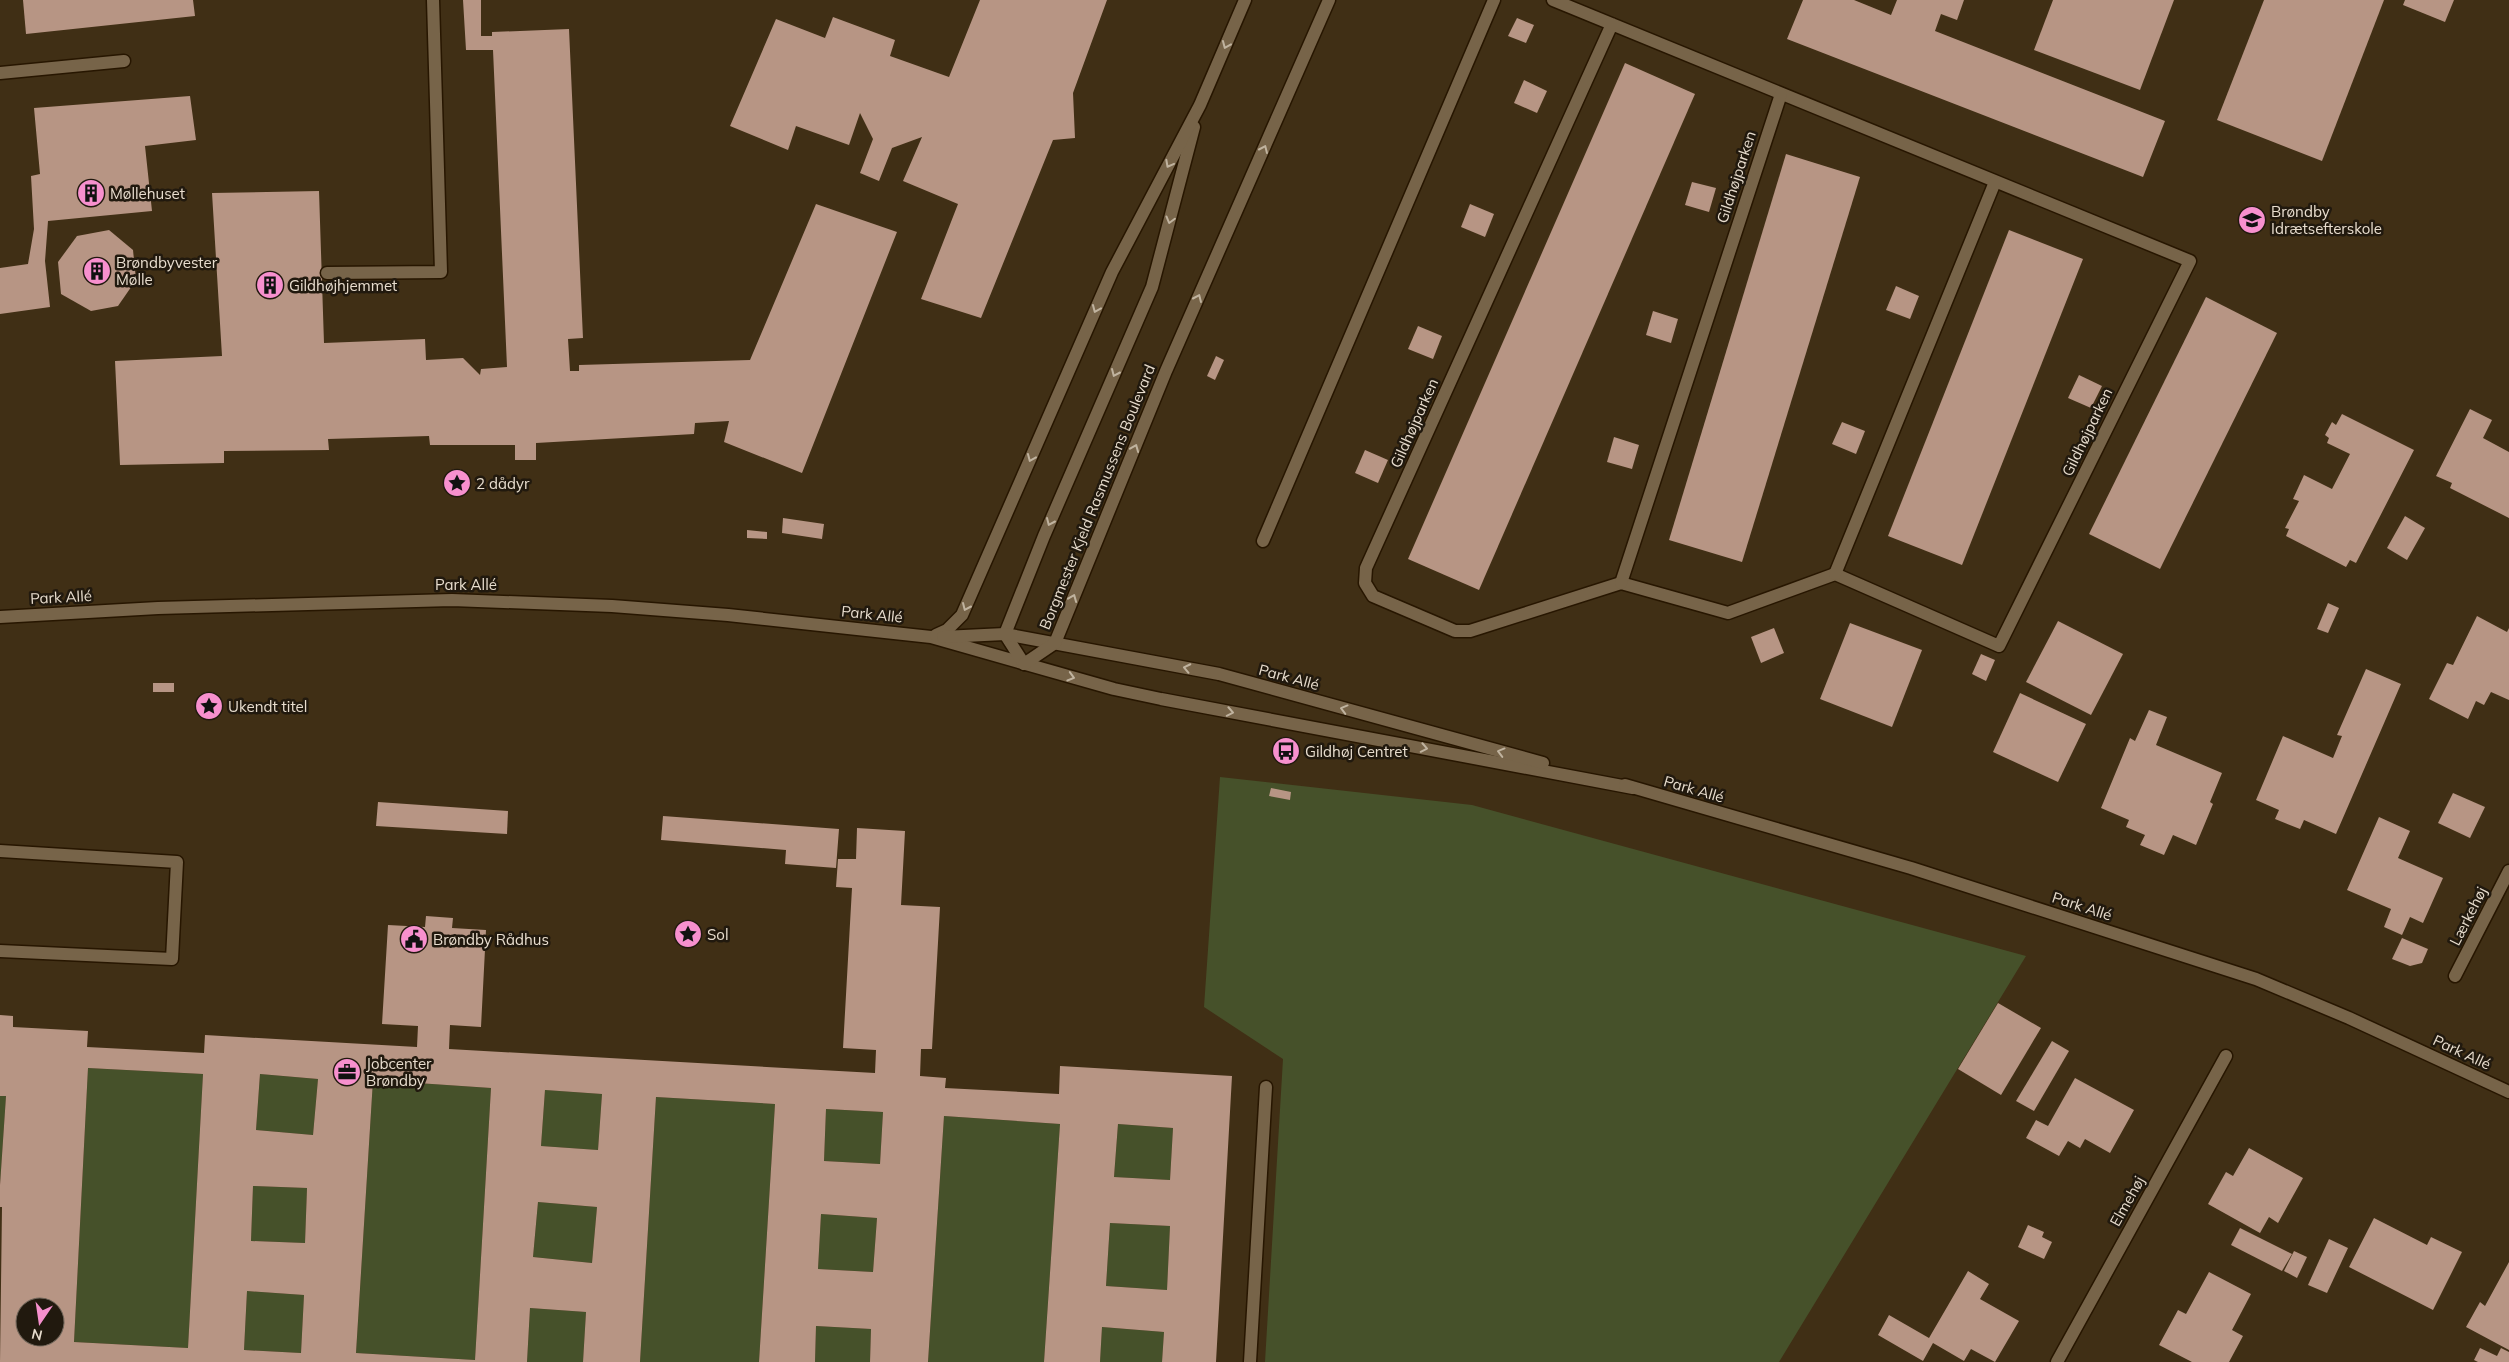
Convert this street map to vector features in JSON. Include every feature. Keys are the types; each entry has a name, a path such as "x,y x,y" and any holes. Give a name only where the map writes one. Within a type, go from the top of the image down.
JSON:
{"street":[{"path":"327,273 441,272 433,0"},
{"name":"Borgmester Kjeld Rasmussens Boulevard","path":"931,638 947,630 962,616 1112,272 1200,106 1245,0"},
{"name":"Borgmester Kjeld Rasmussens Boulevard","path":"1024,664 1055,643 1166,371 1329,0"},
{"path":"1263,541 1494,0"},
{"name":"Gildhøjparken","path":"1553,0 2190,261 1999,646 1835,574"},
{"name":"Gildhøjparken","path":"1612,24 1366,568 1365,584 1373,596 1455,631 1470,631 1621,583 1780,94"},
{"path":"0,73 124,60"},
{"name":"Borgmester Kjeld Rasmussens Boulevard","path":"1005,634 1044,536 1152,287 1200,106"},
{"path":"1621,583 1728,613 1835,574 1995,182"},
{"name":"Park Allé","path":"0,617 167,608 452,600 514,601 728,615 931,638 1114,689 1632,788"},
{"path":"1005,634 1024,664"},
{"name":"Park Allé","path":"931,638 1005,634 1218,674 1632,788 1911,868 2256,979 2350,1018 2509,1092"},
{"path":"0,851 176,862 172,959 0,951"},
{"name":"Lærkehøj","path":"2456,976 2509,871"},
{"name":"Elmehøj","path":"2057,1362 2226,1056"},
{"path":"1250,1362 1266,1087"}],"green space":[{"path":"1220,777 1472,805 2026,956 1779,1362 1265,1362 1283,1059 1204,1007"},
{"path":"88,1068 203,1074 188,1348 74,1342"},
{"path":"260,1074 318,1079 313,1135 256,1130"},
{"path":"373,1080 491,1088 475,1360 356,1353"},
{"path":"545,1090 602,1094 598,1150 541,1146"},
{"path":"0,1096 6,1096 0,1185"},
{"path":"656,1097 775,1104 759,1362 640,1362"},
{"path":"826,1109 883,1112 880,1164 824,1161"},
{"path":"944,1116 1060,1124 1044,1362 928,1362"},
{"path":"1118,1124 1173,1128 1170,1180 1114,1177"},
{"path":"253,1186 307,1188 305,1243 251,1241"},
{"path":"538,1202 597,1207 592,1263 533,1257"},
{"path":"821,1214 877,1218 873,1272 818,1269"},
{"path":"1110,1223 1170,1226 1167,1290 1106,1286"},
{"path":"247,1291 304,1295 301,1353 244,1350"},
{"path":"530,1308 586,1312 583,1362 527,1362"},
{"path":"816,1326 871,1329 870,1362 815,1362"},
{"path":"1102,1327 1164,1332 1162,1362 1100,1362"}],"building":[{"path":"23,0 193,0 195,16 26,34"},
{"name":"Gildhøjhjemmet","path":"463,0 481,0 481,36 492,36 492,32 569,29 583,338 568,339 570,371 579,371 579,365 750,360 816,204 897,232 802,473 724,442 729,421 695,423 694,434 536,443 536,460 515,460 515,445 430,445 429,436 328,439 329,450 224,451 224,463 120,465 115,361 222,356 212,193 319,191 324,343 425,339 426,360 463,358 480,375 481,369 507,367 493,50 466,50"},
{"path":"980,0 1107,0 1073,93 1075,138 1053,140 981,318 921,299 958,204 903,181 922,137 892,148 879,181 860,173 873,139 860,113 849,145 796,126 788,150 730,126 776,19 825,38 833,17 895,40 890,56 949,77"},
{"path":"1803,0 1854,0 1891,15 1897,0 1964,0 1957,20 1941,14 1935,31 2165,121 2143,177 1787,39"},
{"path":"2053,0 2174,0 2140,90 2034,50"},
{"path":"2264,0 2384,0 2322,161 2217,120"},
{"path":"2405,0 2454,0 2445,22 2403,5"},
{"path":"1517,18 1534,25 1526,43 1508,36"},
{"path":"1625,63 1695,94 1479,590 1408,559"},
{"path":"1524,80 1547,91 1537,113 1514,103"},
{"name":"Møllehuset","path":"190,96 196,140 145,146 152,211 48,221 45,261 50,307 0,314 0,268 28,264 34,229 31,176 40,174 34,108"},
{"path":"1786,154 1860,177 1742,562 1669,540"},
{"path":"1692,182 1716,188 1709,212 1685,205"},
{"path":"1470,204 1494,214 1485,237 1461,227"},
{"name":"Brøndbyvester Mølle","path":"109,230 133,250 136,280 118,306 91,311 61,294 58,262 77,236"},
{"path":"2009,230 2083,259 1962,565 1888,536"},
{"path":"1896,286 1919,296 1910,319 1886,310"},
{"path":"2206,297 2277,333 2160,569 2089,534"},
{"path":"1653,311 1678,319 1671,343 1646,335"},
{"path":"1418,326 1442,336 1433,359 1408,349"},
{"path":"1216,356 1224,360 1215,380 1207,376"},
{"path":"2079,375 2102,386 2091,408 2068,398"},
{"path":"2470,409 2492,420 2483,438 2509,452 2509,518 2450,488 2452,483 2436,476"},
{"path":"2342,414 2414,450 2356,563 2350,560 2346,567 2286,536 2289,529 2285,528 2299,501 2293,499 2304,475 2332,489 2350,454 2327,443 2329,438 2325,435 2332,422 2336,425"},
{"path":"1842,422 1865,431 1856,454 1832,444"},
{"path":"1614,437 1639,445 1632,469 1607,462"},
{"path":"1365,450 1388,460 1378,483 1355,473"},
{"path":"2405,516 2425,528 2407,560 2387,548"},
{"path":"783,518 824,524 822,539 782,533"},
{"path":"747,530 767,532 767,539 747,538"},
{"path":"2328,603 2339,608 2328,633 2317,629"},
{"path":"2477,616 2507,632 2509,628 2509,700 2491,692 2484,705 2476,701 2468,719 2429,699 2447,663 2453,665"},
{"path":"2058,621 2123,654 2091,715 2026,682"},
{"path":"1850,623 1922,650 1892,727 1820,699"},
{"path":"1774,628 1784,653 1761,663 1751,637"},
{"path":"1981,654 1995,660 1986,681 1972,674"},
{"path":"2366,669 2401,684 2336,834 2304,820 2300,829 2275,819 2279,810 2256,800 2283,736 2333,758 2342,736 2337,735"},
{"path":"153,683 174,683 174,692 153,692"},
{"path":"2020,693 2086,724 2058,782 1993,752"},
{"path":"2149,710 2167,717 2156,745 2222,773 2210,802 2213,804 2196,845 2173,835 2164,855 2140,845 2145,835 2126,827 2129,820 2101,808 2130,738 2135,741"},
{"path":"1271,788 1291,792 1290,800 1269,796"},
{"path":"2453,793 2485,807 2470,838 2438,823"},
{"path":"378,802 508,811 507,834 376,826"},
{"path":"663,816 839,829 836,868 785,864 786,850 661,840"},
{"path":"2379,817 2410,831 2398,858 2443,878 2423,923 2410,917 2402,935 2384,927 2391,909 2347,890"},
{"path":"857,828 905,831 901,905 940,907 932,1049 921,1049 920,1076 946,1078 945,1088 1059,1094 1060,1066 1232,1076 1216,1362 1162,1362 1164,1332 1102,1327 1100,1362 1044,1362 1060,1124 944,1116 928,1362 870,1362 871,1329 816,1326 815,1362 759,1362 775,1104 656,1097 640,1362 583,1362 586,1312 530,1308 527,1362 0,1362 2,1207 0,1207 0,1185 6,1096 0,1096 0,1015 13,1016 13,1027 88,1031 87,1047 204,1053 205,1035 417,1047 418,1026 382,1024 388,925 425,927 426,916 453,918 452,928 486,930 481,1027 450,1025 449,1049 875,1073 876,1050 843,1048 852,888 836,887 838,859 856,859","holes":["88,1068 203,1074 188,1348 74,1342","260,1074 318,1079 313,1135 256,1130","373,1080 491,1088 475,1360 356,1353","545,1090 602,1094 598,1150 541,1146","826,1109 883,1112 880,1164 824,1161","1118,1124 1173,1128 1170,1180 1114,1177","253,1186 307,1188 305,1243 251,1241","538,1202 597,1207 592,1263 533,1257","821,1214 877,1218 873,1272 818,1269","1110,1223 1170,1226 1167,1290 1106,1286","247,1291 304,1295 301,1353 244,1350"]},
{"path":"2402,938 2428,949 2422,963 2410,966 2392,959"},
{"path":"1998,1003 2041,1028 2001,1095 1958,1069"},
{"path":"2052,1041 2069,1051 2034,1111 2016,1101"},
{"path":"2075,1078 2134,1110 2110,1153 2085,1139 2080,1148 2068,1141 2059,1156 2026,1138 2036,1120 2048,1126"},
{"path":"2249,1148 2303,1178 2278,1223 2269,1217 2260,1233 2208,1204 2226,1172 2233,1176"},
{"path":"2374,1218 2427,1245 2431,1237 2462,1252 2433,1310 2349,1267"},
{"path":"2028,1225 2044,1232 2042,1237 2052,1242 2044,1259 2018,1247"},
{"path":"2240,1228 2292,1254 2282,1271 2231,1245"},
{"path":"2329,1239 2348,1248 2327,1293 2308,1285"},
{"path":"2294,1251 2307,1257 2297,1278 2284,1271"},
{"path":"2509,1262 2509,1350 2466,1327 2480,1302 2485,1306"},
{"path":"1968,1271 1989,1284 1980,1299 2019,1321 1995,1362 1971,1349 1964,1361 1933,1343 1923,1361 1878,1335 1889,1315 1929,1338"},
{"path":"2209,1272 2251,1294 2232,1330 2243,1336 2229,1362 2192,1362 2159,1345 2178,1310 2186,1314"},
{"path":"2480,1348 2497,1356 2501,1348 2509,1352 2509,1362 2478,1362 2474,1360"}],"place":[{"name":"Møllehuset","path":"91,193"},
{"name":"Brøndby Idrætsefterskole","path":"2252,220"},
{"name":"Brøndbyvester Mølle","path":"97,271"},
{"name":"Gildhøjhjemmet","path":"270,285"},
{"name":"2 dådyr","path":"457,483"},
{"name":"Ukendt titel","path":"209,706"},
{"name":"Gildhøj Centret","path":"1286,751"},
{"name":"Sol","path":"688,934"},
{"name":"Brøndby Rådhus","path":"414,939"},
{"name":"Jobcenter Brøndby","path":"347,1072"}]}
